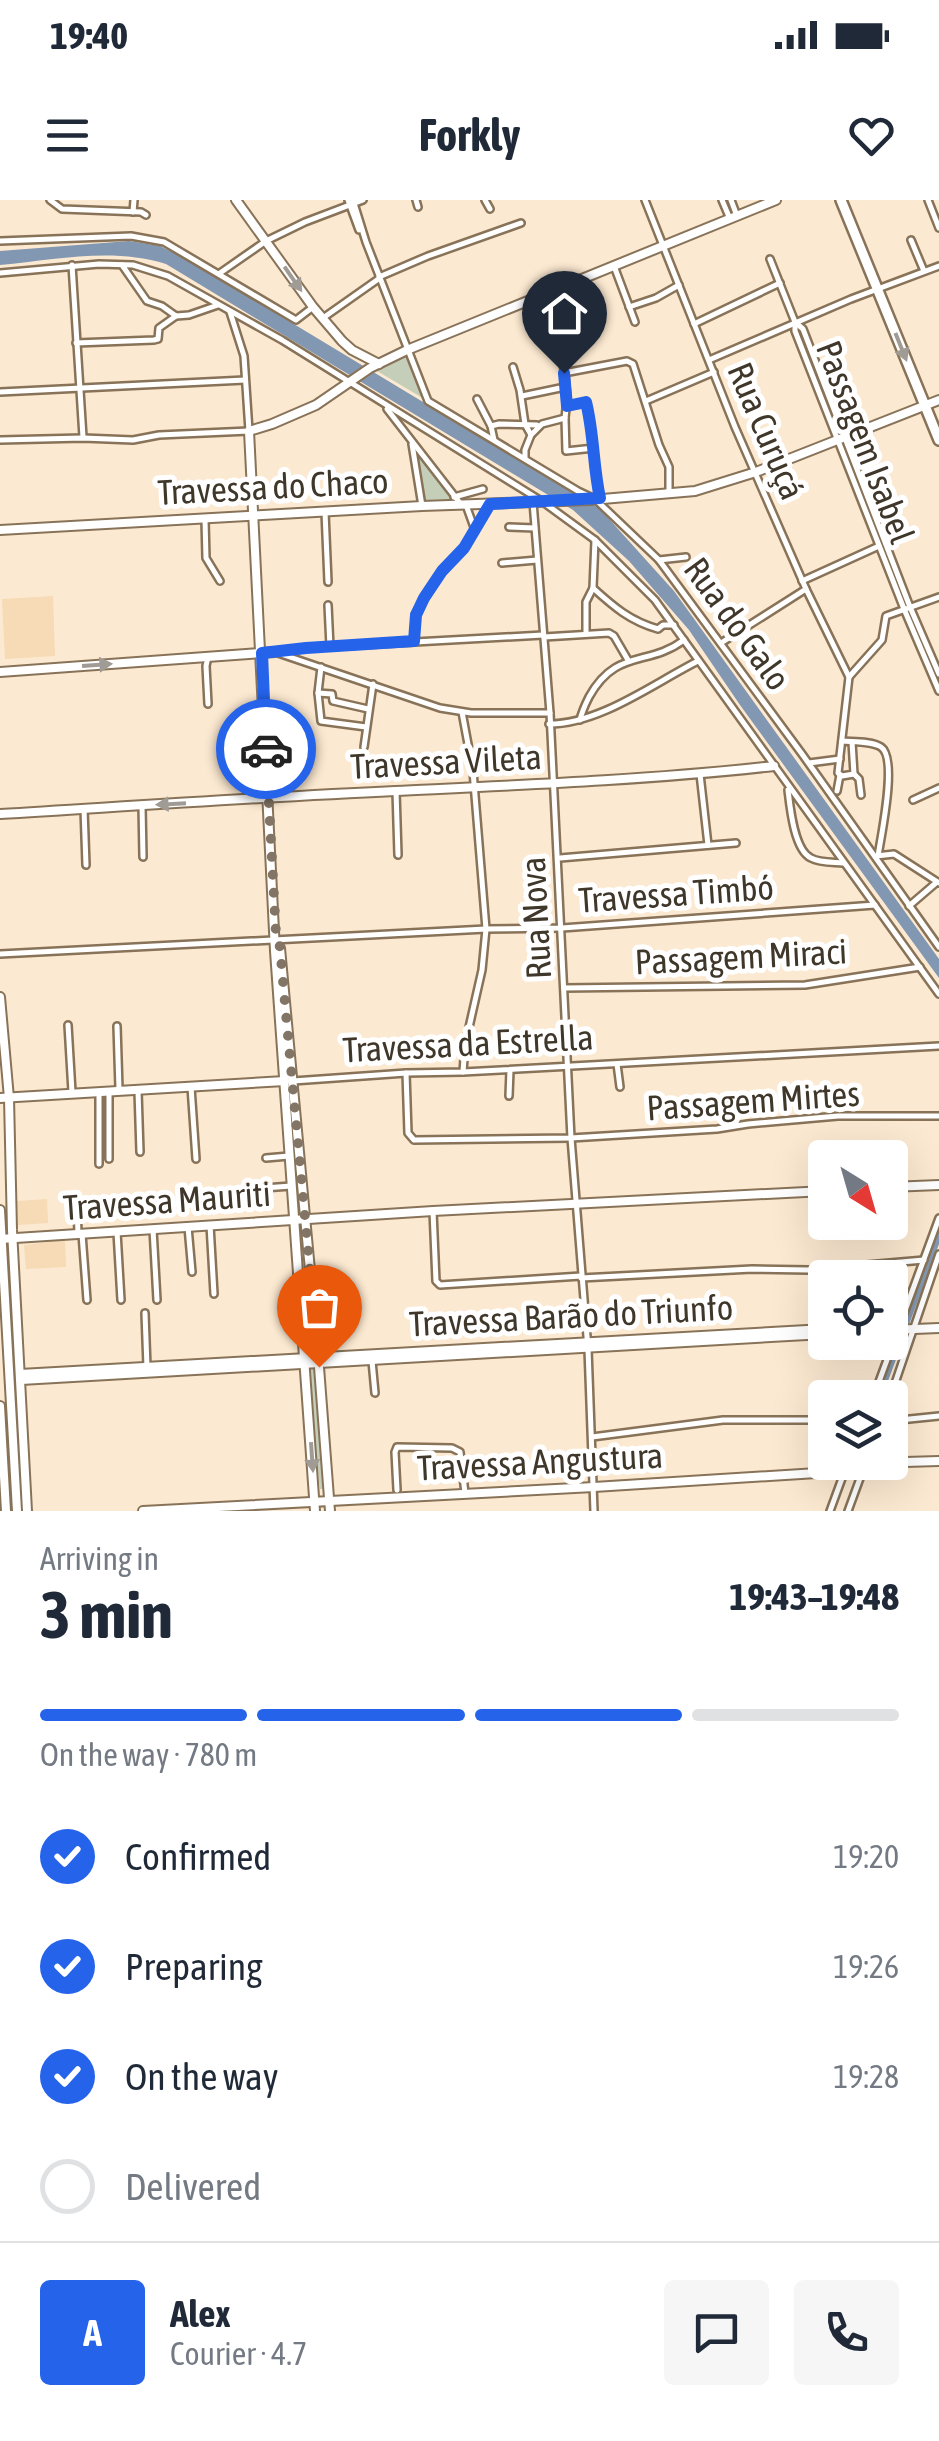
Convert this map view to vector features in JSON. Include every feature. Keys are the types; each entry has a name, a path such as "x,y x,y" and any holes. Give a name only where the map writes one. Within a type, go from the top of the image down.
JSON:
{"main road":[{"path":"841,200 939,440"}],"street":[{"path":"50,200 62,209 146,214"},
{"path":"96,200 97,210"},
{"path":"133,212 134,200"},
{"path":"236,200 322,318 342,342 374,366"},
{"path":"219,273 266,241 363,200"},
{"path":"485,200 490,210"},
{"name":"Rua Curuçá","path":"645,200 802,581 849,677"},
{"path":"722,200 733,218"},
{"path":"731,200 733,218"},
{"path":"0,440 132,440 248,430 297,414 374,366 406,351 776,200"},
{"path":"928,200 939,228"},
{"path":"351,202 406,351"},
{"path":"322,318 378,279 428,256 521,223"},
{"path":"0,240 143,237 164,242 296,320 313,307"},
{"path":"911,240 924,271"},
{"name":"Passagem Isabel","path":"770,259 939,691"},
{"path":"122,264 147,301 176,316"},
{"path":"0,272 122,264 168,276 352,382 595,540 653,597 939,994"},
{"path":"72,266 82,438"},
{"path":"614,266 634,322"},
{"path":"709,360 939,266"},
{"path":"694,324 780,283"},
{"path":"629,307 680,286"},
{"path":"543,295 566,386 566,451 594,448"},
{"path":"76,343 158,339 159,328 176,316 218,305"},
{"path":"230,309 244,356 276,938 306,1219 330,1511"},
{"name":"Rua do Galo","path":"406,351 428,401 595,499 660,560 939,947"},
{"path":"564,373 627,361 635,368 669,467 669,493"},
{"path":"513,367 522,396 524,424 531,434"},
{"path":"646,401 714,372"},
{"path":"0,392 245,380"},
{"path":"522,396 566,386"},
{"path":"476,399 494,440"},
{"name":"Travessa do Chaco","path":"0,530 695,491 756,472 939,400"},
{"path":"567,406 586,402 594,448 595,499"},
{"path":"382,403 464,505 474,530"},
{"path":"587,408 596,406"},
{"path":"524,458 531,434 540,426 565,418"},
{"path":"491,426 540,426"},
{"name":"Passagem Isabel","path":"841,440 880,546 939,674"},
{"path":"412,442 422,506"},
{"path":"454,497 483,488"},
{"name":"Rua Nova","path":"542,502 535,528 550,713 571,1138 588,1346 594,1511"},
{"path":"414,641 416,615 424,598 464,548 490,504"},
{"path":"325,512 328,582"},
{"path":"205,520 206,558 220,581"},
{"path":"509,528 535,528"},
{"path":"586,634 586,602 593,588 595,540"},
{"path":"802,581 880,546"},
{"path":"660,560 686,557"},
{"path":"502,563 538,560"},
{"path":"593,588 620,614 658,628 674,625"},
{"path":"721,643 806,589"},
{"path":"837,790 849,677 882,640 884,618 889,613 939,597"},
{"path":"328,605 330,646"},
{"path":"0,672 330,646 606,633 612,635 628,660"},
{"path":"580,720 598,682 612,668 670,649 684,640"},
{"path":"275,652 440,708 550,713"},
{"path":"208,657 208,704"},
{"path":"550,724 580,720 698,660"},
{"path":"320,667 321,722 366,728"},
{"path":"364,747 373,684"},
{"path":"318,693 332,694 333,701 368,708"},
{"path":"462,712 474,788 486,929 482,970 465,1044 464,1072"},
{"path":"842,742 878,746 887,754 889,776 877,856 894,854 939,882 909,906"},
{"path":"852,742 854,774 859,779 861,795"},
{"path":"808,763 840,759"},
{"name":"Travessa Vileta","path":"0,814 554,784 774,766"},
{"path":"700,774 708,845"},
{"path":"840,775 854,774"},
{"path":"788,786 800,848 816,860 843,863"},
{"path":"913,800 939,788"},
{"path":"396,791 398,855"},
{"path":"142,806 143,857"},
{"path":"792,816 804,808"},
{"path":"84,809 86,865"},
{"path":"558,858 736,843"},
{"name":"Travessa Timbó","path":"0,954 276,938 562,928 876,905"},
{"name":"Passagem Miraci","path":"564,988 805,985 920,968"},
{"path":"0,997 27,1511"},
{"path":"68,1025 72,1096"},
{"path":"109,1160 116,1026"},
{"name":"Travessa da Estrella","path":"4,1098 939,1046"},
{"path":"618,1064 620,1087"},
{"path":"509,1096 510,1070"},
{"name":"Passagem Mirtes","path":"406,1073 408,1134 412,1139 571,1138 717,1129 838,1116 939,1116"},
{"path":"289,1081 289,1156 315,1511"},
{"path":"191,1087 196,1159"},
{"path":"138,1091 140,1152"},
{"path":"99,1094 99,1164"},
{"path":"266,1158 289,1156"},
{"path":"908,1186 939,1184"},
{"path":"250,1190 291,1186"},
{"name":"Travessa Mauriti","path":"0,1239 808,1192"},
{"path":"292,1200 298,1204 304,1200"},
{"path":"87,1300 77,1202 90,1201"},
{"path":"0,1210 16,1511"},
{"path":"432,1211 436,1281 440,1286 752,1269 808,1270 924,1260"},
{"path":"908,1309 939,1218"},
{"path":"210,1226 214,1294"},
{"path":"188,1227 192,1272"},
{"path":"153,1230 157,1300"},
{"path":"117,1232 120,1300"},
{"path":"908,1315 939,1254"},
{"path":"145,1313 147,1367"},
{"path":"908,1327 939,1326"},
{"name":"Travessa Barão do Triunfo","path":"21,1377 808,1333"},
{"name":"Travessa Barão do Triunfo","path":"319,1360 445,1353"},
{"path":"372,1360 375,1393"},
{"name":"Travessa Barão do Triunfo","path":"21,1377 147,1367 158,1370"},
{"path":"0,1406 6,1511"},
{"path":"908,1419 939,1416"},
{"path":"592,1436 723,1420 808,1420"},
{"path":"397,1490 396,1449 418,1446 458,1450 465,1493"},
{"name":"Travessa Angustura","path":"908,1462 939,1461"},
{"name":"Travessa Angustura","path":"143,1511 594,1488 808,1471"},
{"path":"830,1511 842,1480"},
{"path":"848,1511 859,1480"}],"shaded area":[{"path":"53,596 55,656 5,659 2,599"},
{"path":"47,1199 48,1223 18,1225 17,1201"},
{"path":"65,1240 66,1267 26,1269 24,1245"}],"green space":[{"path":"407,349 426,400 372,368"},
{"path":"414,444 459,503 425,507"},
{"path":"319,1367 324,1489 320,1489 305,1369"}],"water":[{"path":"129,241 160,246 188,260 600,509 674,591 939,959 939,978 689,630 629,561 573,510 166,264 104,256 0,265 0,251"},
{"path":"939,1231 939,1244 908,1327 908,1313"},
{"path":"890,1360 896,1360 888,1380 883,1380"}],"way so far":[{"path":"266,749 276,934 319,1367"}],"route":[{"path":"266,749 262,653 414,641 416,615 424,598 464,548 490,504 600,498 586,402 567,406 564,373"}]}
